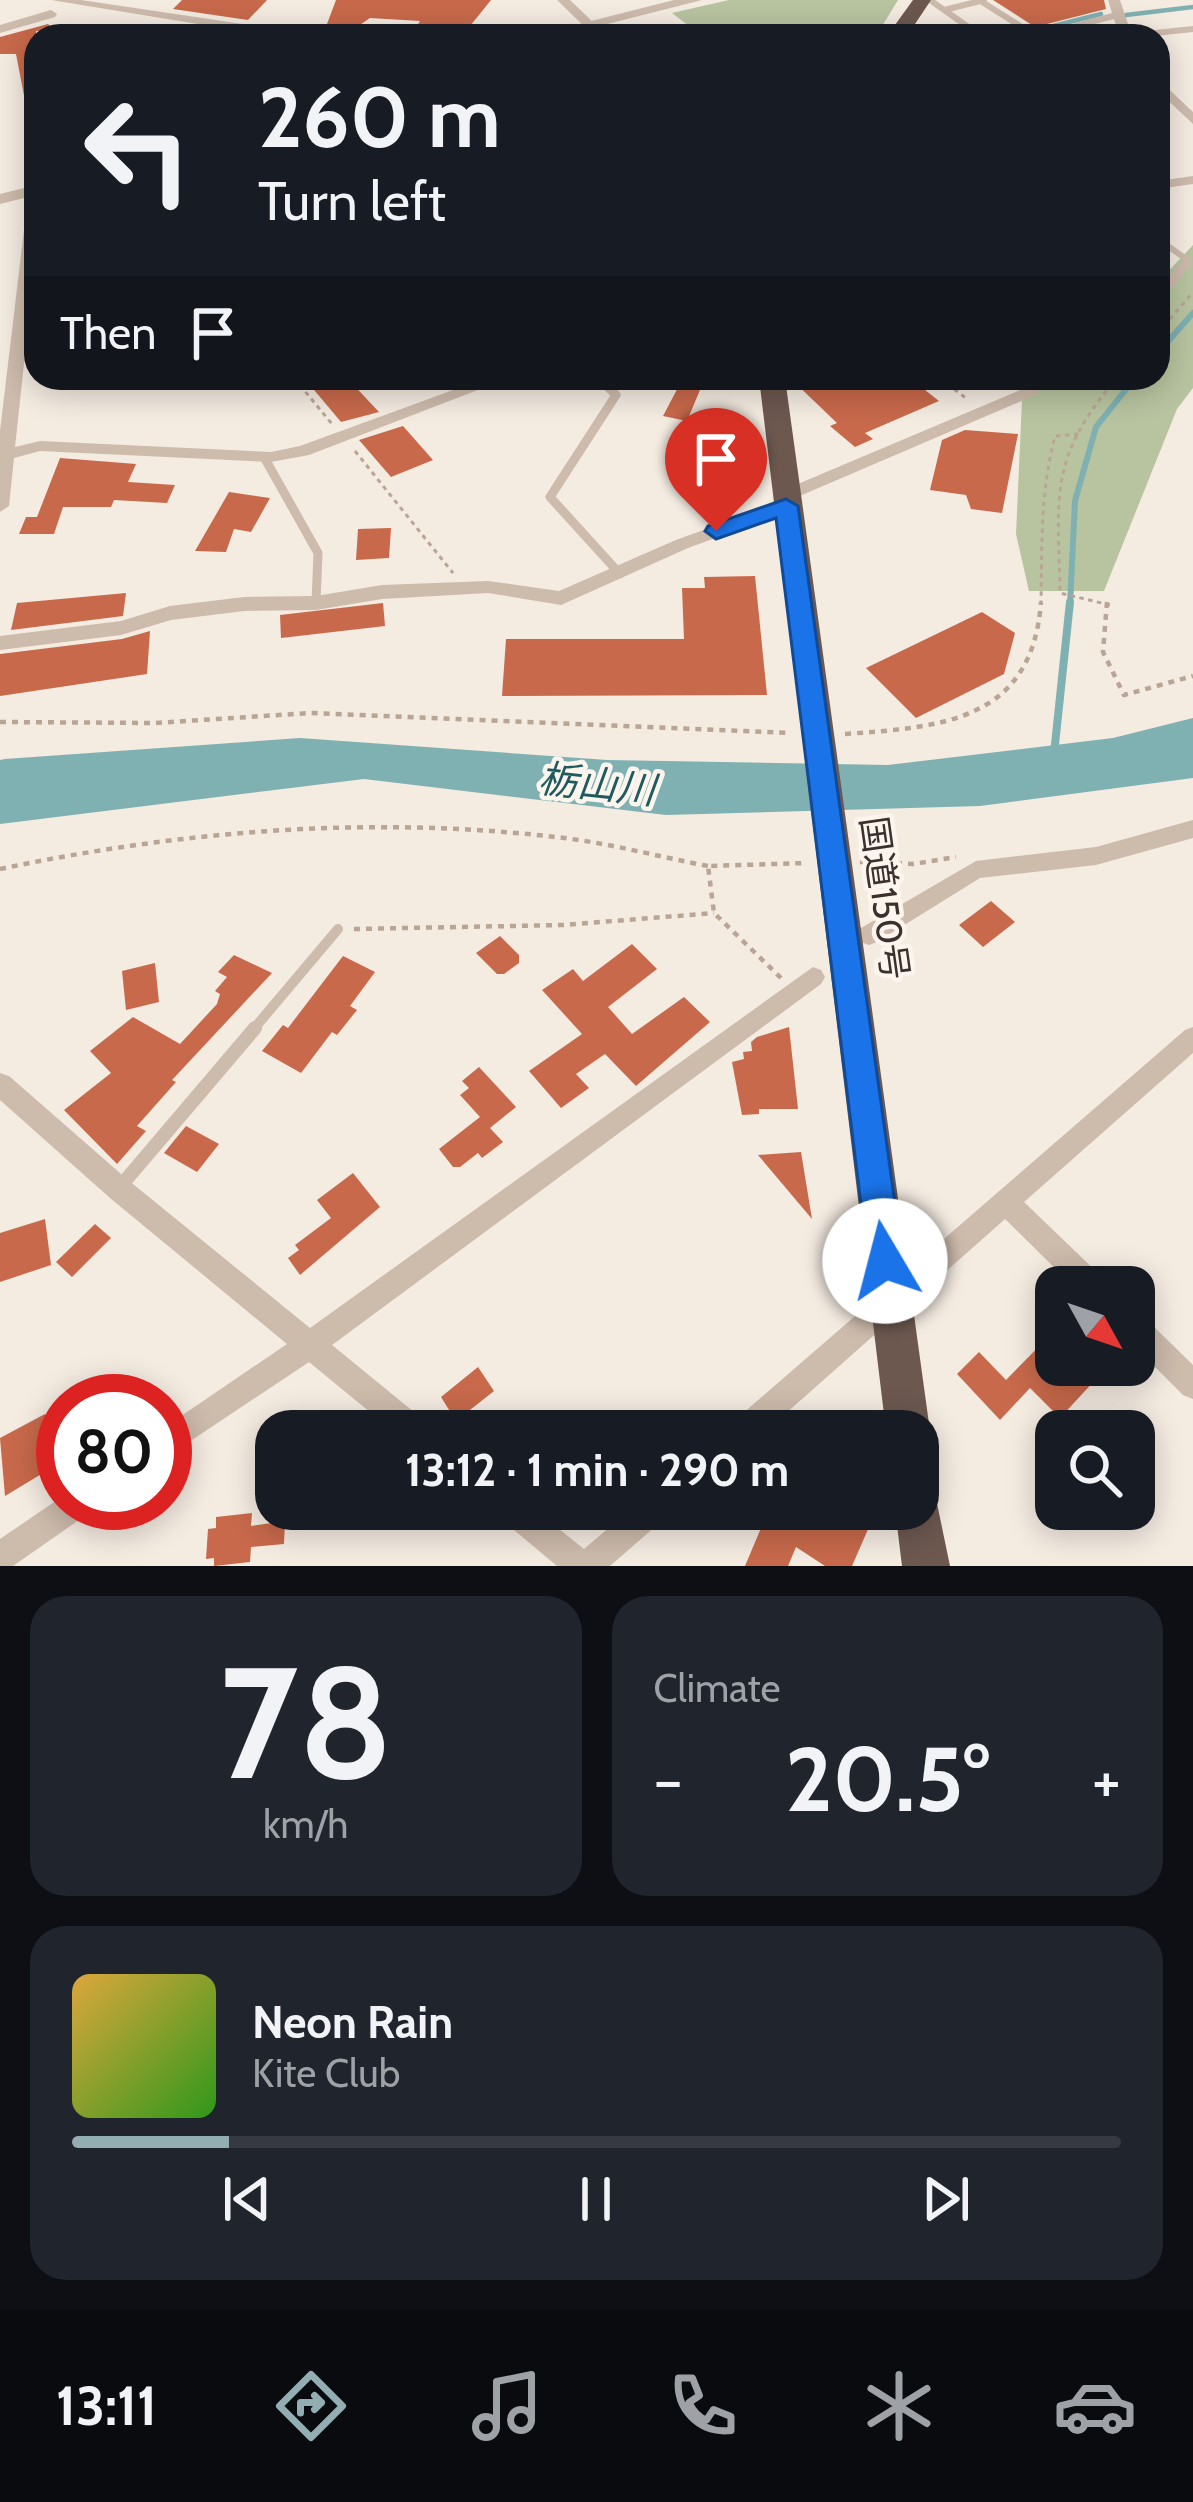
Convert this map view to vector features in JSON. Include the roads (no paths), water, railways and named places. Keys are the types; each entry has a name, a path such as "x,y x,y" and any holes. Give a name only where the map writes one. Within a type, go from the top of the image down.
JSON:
{"highway":[{"path":"907,24 926,0"},
{"name":"国道150号","path":"773,390 905,1410"},
{"path":"921,1530 926,1566"}],"street":[{"path":"563,0 589,24"},
{"path":"594,24 694,0"},
{"path":"0,29 54,4 205,24"},
{"path":"1069,24 1115,8"},
{"path":"1170,96 1193,120"},
{"path":"0,506 24,287"},
{"path":"4,448 264,457 303,451 468,390"},
{"path":"0,643 105,631 188,611 316,603 382,592 465,586 561,598 1032,390"},
{"path":"868,934 976,870 1096,856 1193,829"},
{"path":"192,1425 803,983"},
{"path":"768,1410 1193,1038"},
{"path":"0,1084 118,1189 389,1410"},
{"path":"1007,1203 1072,1266"},
{"path":"1155,1347 1193,1384"},
{"path":"0,1557 40,1530"},
{"path":"538,1530 584,1566 628,1530"}],"lane":[{"path":"926,0 964,24"},
{"path":"944,10 981,0 1017,24"},
{"path":"1170,248 1189,261 1170,283"},
{"path":"611,390 616,395 550,497 620,574"},
{"path":"264,457 318,553 316,603"},
{"path":"118,1189 338,929"}],"water":[{"name":"栃山川","path":"1193,718 1193,778 980,806 666,815 364,779 0,824 0,760 5,759 300,738 607,760 888,765 1113,738"}],"waterway":[{"path":"1126,15 1193,7"},
{"path":"1061,24 1101,14"},
{"path":"1170,339 1193,313"},
{"path":"1070,605 1075,501 1096,427 1125,390"},
{"path":"1054,754 1070,602"}]}
